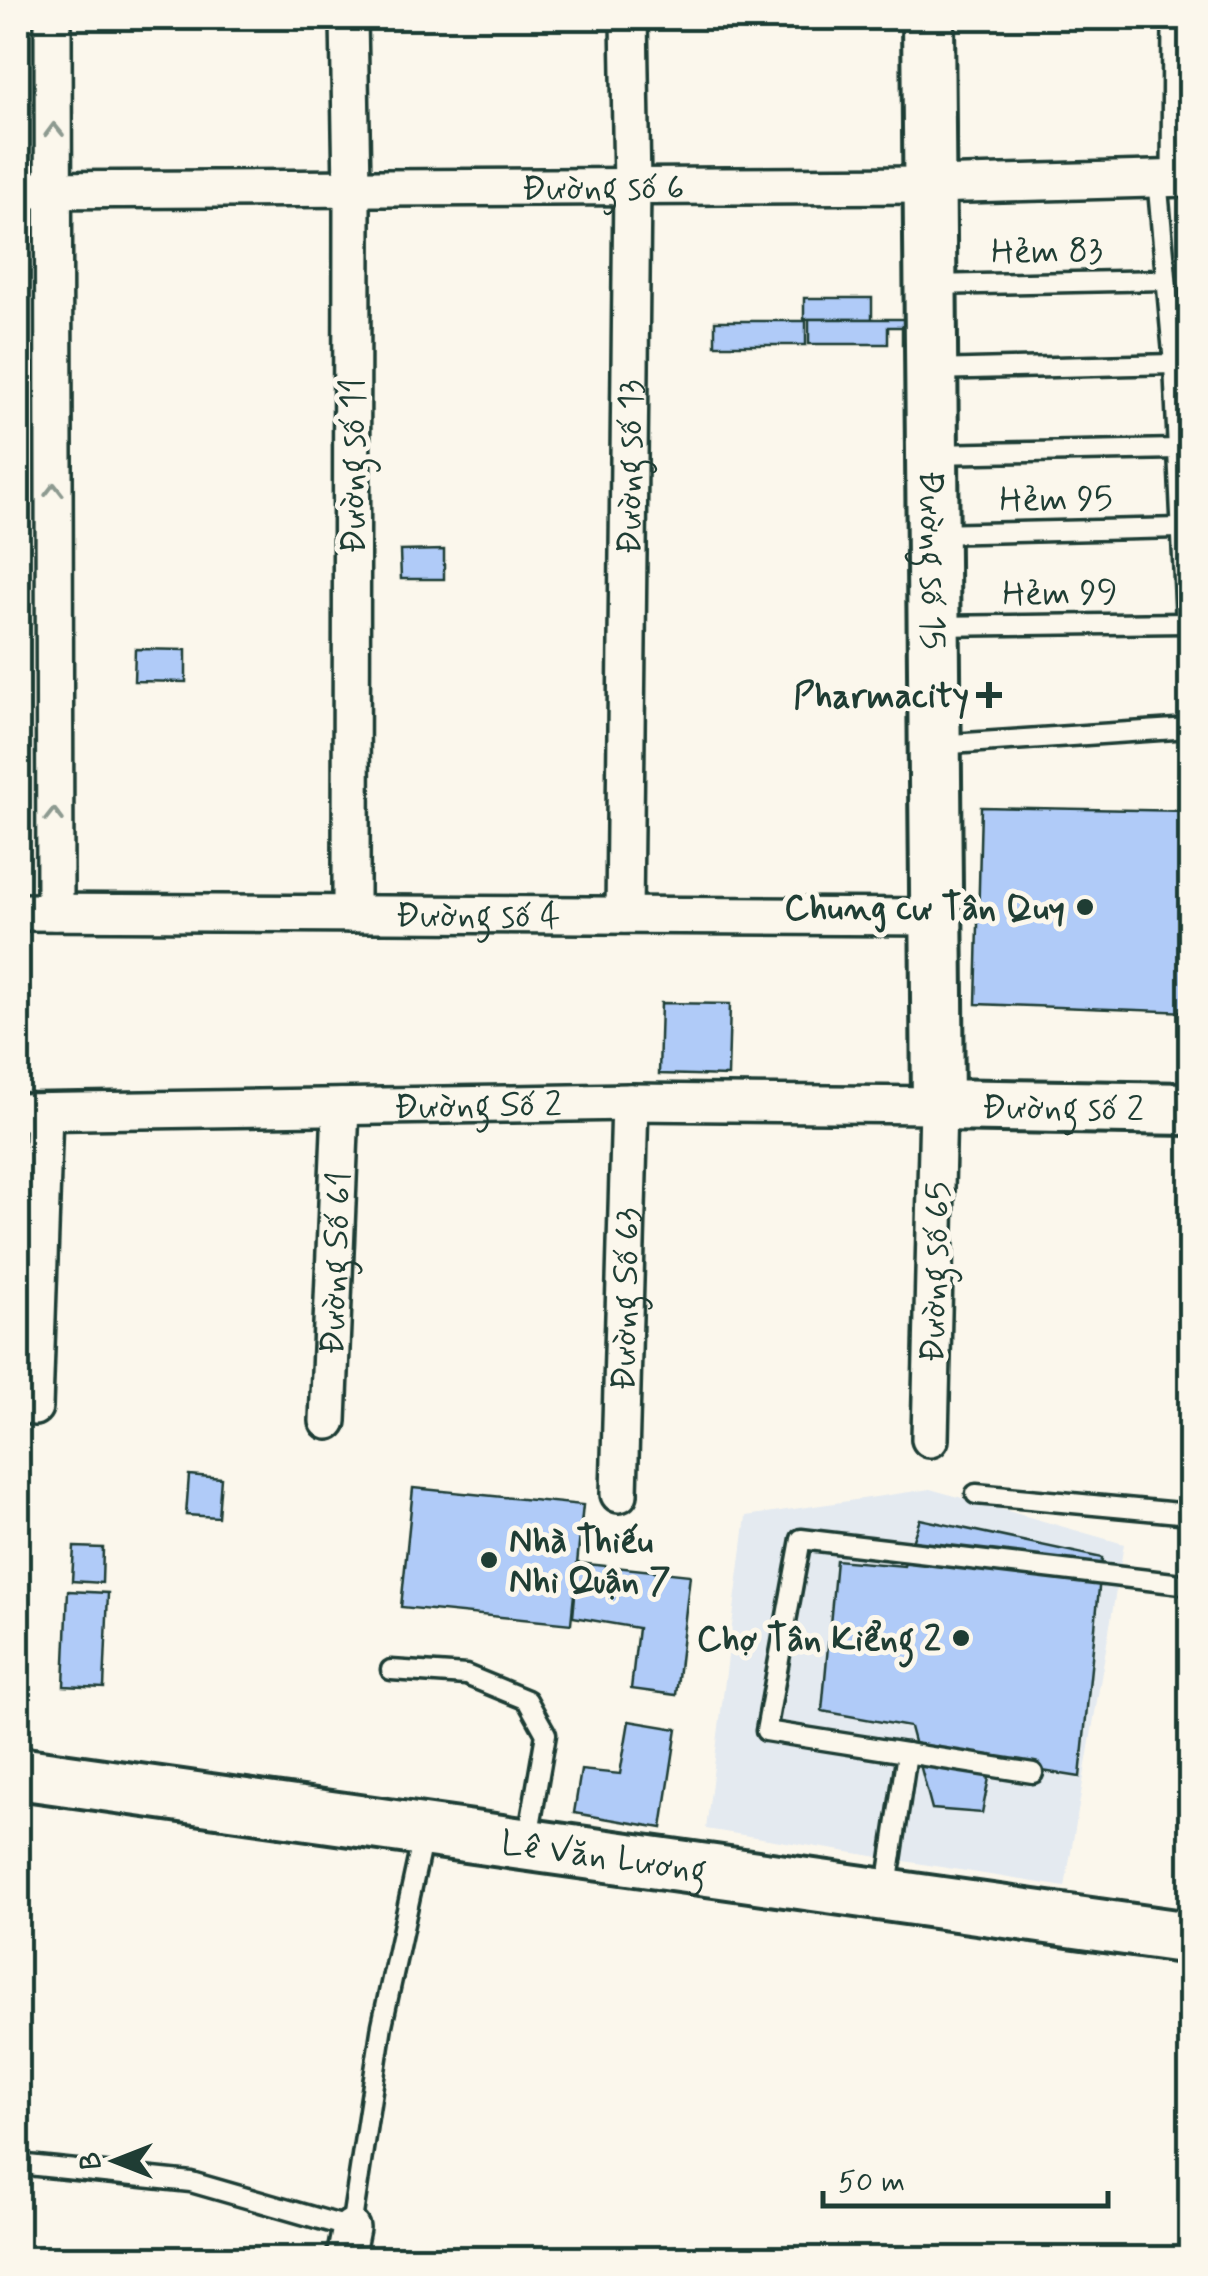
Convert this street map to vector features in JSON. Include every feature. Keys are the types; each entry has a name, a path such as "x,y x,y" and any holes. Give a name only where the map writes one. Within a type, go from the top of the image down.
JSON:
{"street":[{"path":"53,18 55,912"},
{"name":"Đường số 11","path":"349,18 351,914"},
{"name":"Đường số 13","path":"624,915 632,186 629,18"},
{"name":"Đường số 15","path":"928,18 938,1106"},
{"path":"1176,178 1181,18"},
{"name":"Đường số 6","path":"18,190 930,184 1176,178"},
{"name":"Đường số 4","path":"18,912 937,916"},
{"name":"Đường Số 2","path":"31,1112 630,1102 938,1106"},
{"name":"Đường Số 63","path":"619,1494 630,1102"},
{"name":"Đường số 2","path":"938,1106 1190,1109"},
{"name":"Đường số 65","path":"930,1439 938,1106"},
{"name":"Đường Số 61","path":"328,1421 342,1107"},
{"path":"31,1112 34,1408"},
{"name":"Lê Văn Lương","path":"18,1772 1190,1938"}],"lane":[{"path":"1176,178 1165,280 1174,364 1188,623"},
{"name":"Hẻm 83","path":"931,285 1165,280"},
{"path":"932,370 1174,364"},
{"path":"932,454 1178,449"},
{"name":"Hẻm 95","path":"933,534 1180,528"},
{"name":"Hẻm 99","path":"934,626 1188,623"},
{"path":"935,745 1190,728"},
{"path":"976,1494 1190,1514"},
{"path":"1032,1773 766,1730 801,1539 1190,1585"},
{"path":"391,1670 466,1675 528,1700 546,1734 527,1844"},
{"path":"886,1895 907,1753"},
{"path":"18,2164 191,2182 348,2243 382,2024 424,1830"}],"shaded area":[{"path":"1177,308 1190,308 1190,606"},
{"path":"930,1489 1124,1544 1065,1887 706,1829 746,1516"}],"building":[{"path":"804,298 872,298 872,319 804,319"},
{"path":"809,319 910,319 910,344 902,344 902,327 888,327 888,344 809,344"},
{"path":"715,321 806,321 806,345 715,345"},
{"path":"444,550 444,579 401,579 400,551"},
{"path":"135,649 186,650 186,682 134,681"},
{"name":"Chung cư Tân Quy","path":"981,807 1190,811 1190,1012 976,1004"},
{"path":"661,1003 730,1004 728,1076 659,1074"},
{"path":"189,1475 221,1478 218,1517 186,1515"},
{"path":"413,1488 583,1505 571,1624 401,1607"},
{"name":"Chợ Tân Kiểng 2","path":"920,1519 1102,1558 1080,1777 992,1763 982,1813 932,1809 910,1727 822,1711 836,1560 904,1566"},
{"path":"74,1547 103,1548 102,1583 72,1581"},
{"path":"578,1563 690,1575 676,1695 631,1689 638,1628 573,1617"},
{"path":"68,1591 108,1593 104,1688 64,1686"},
{"path":"629,1721 677,1729 662,1828 574,1813 581,1770 620,1774"}],"place":[{"name":"Pharmacity","path":"989,695"},
{"name":"Chung cư Tân Quy","path":"1085,907"},
{"name":"Nhà Thiếu Nhi Quận 7","path":"489,1560"},
{"name":"Chợ Tân Kiểng 2","path":"961,1638"}]}
